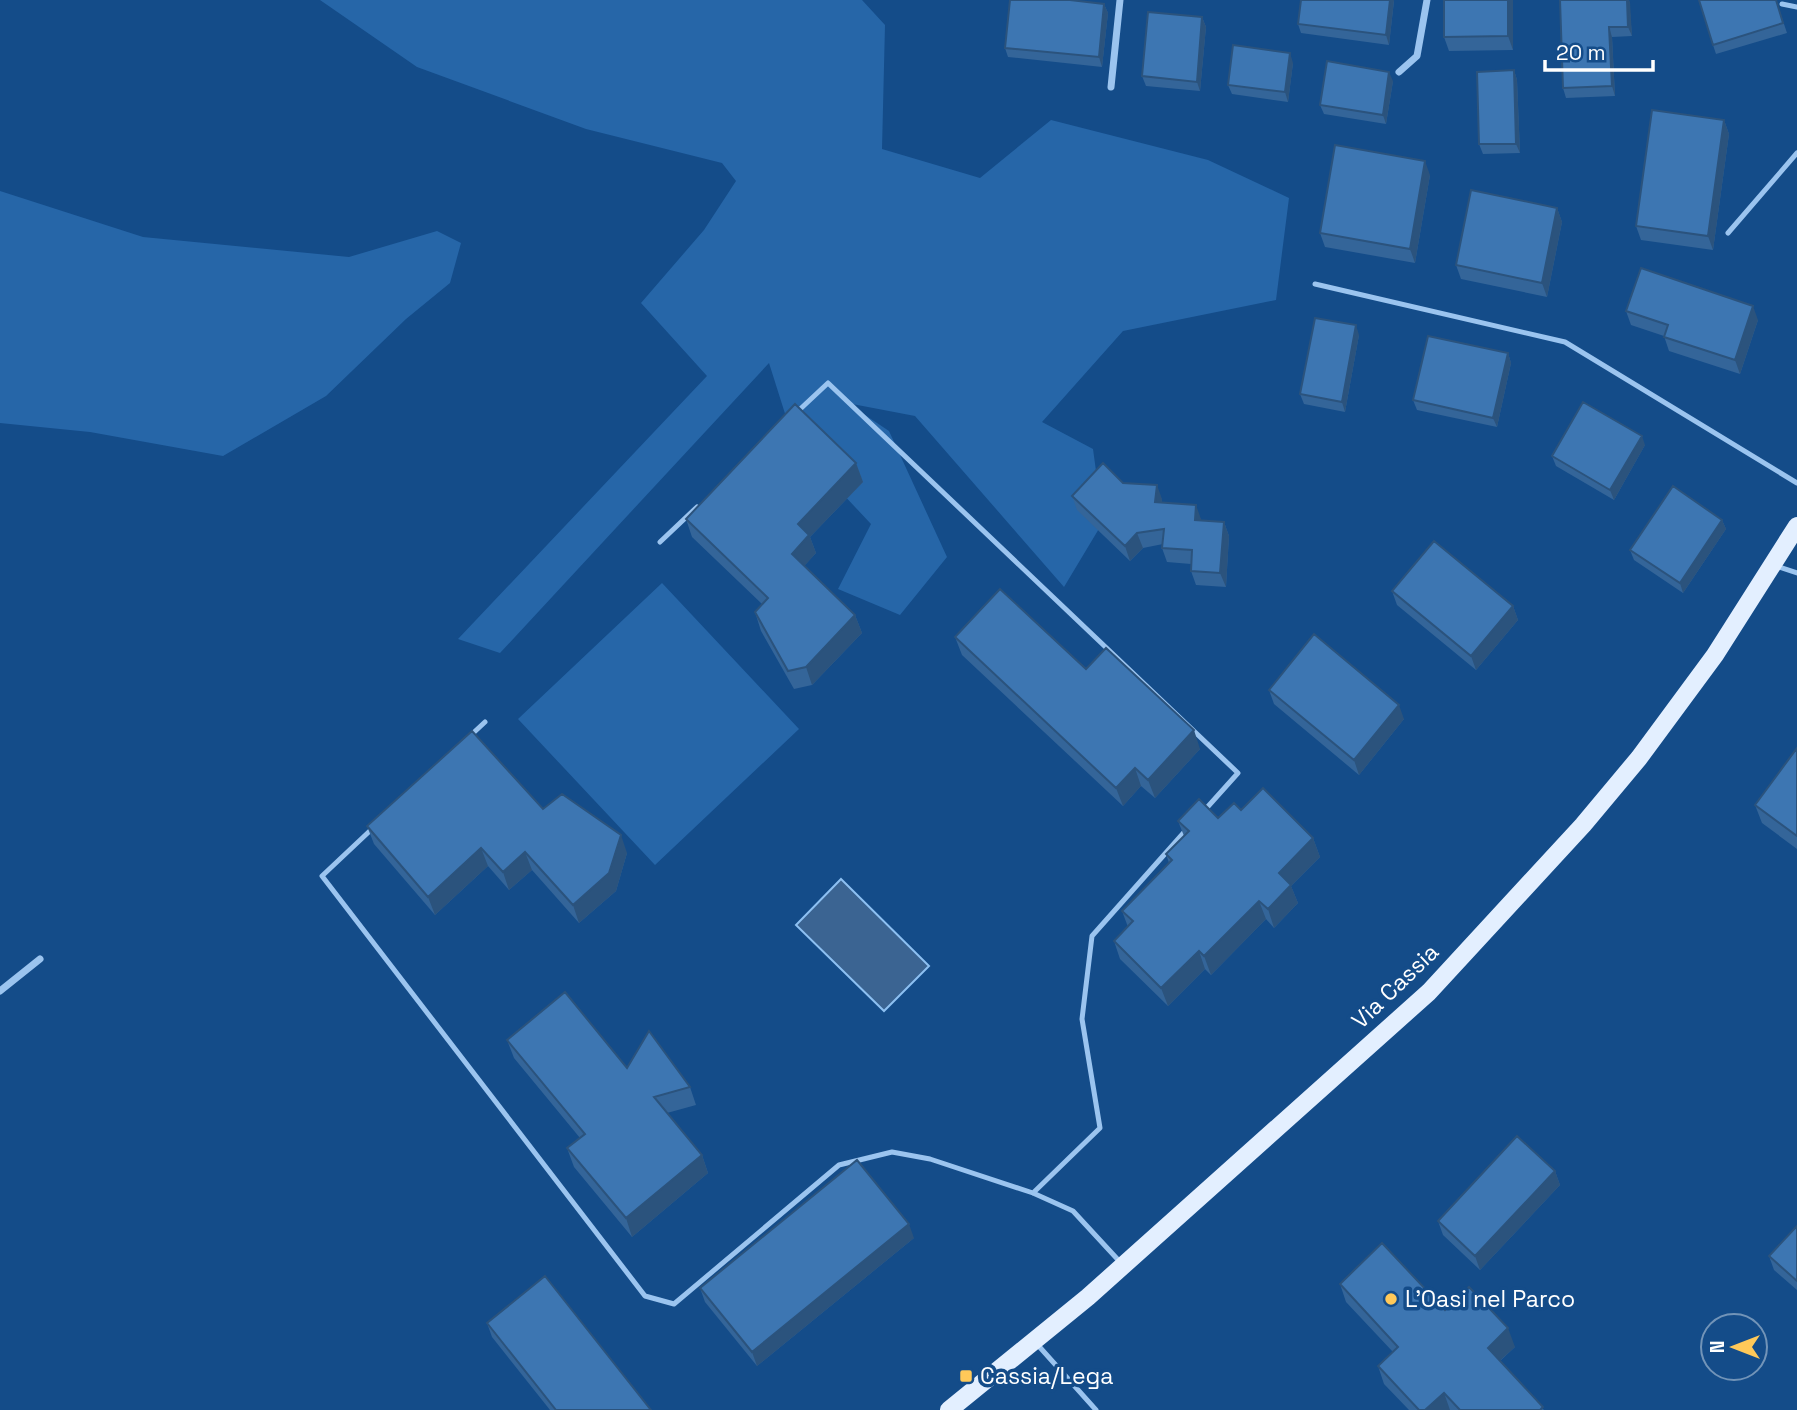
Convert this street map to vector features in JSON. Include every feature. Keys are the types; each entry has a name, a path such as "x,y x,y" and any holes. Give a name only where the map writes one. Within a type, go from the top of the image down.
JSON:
{"main road":[{"name":"Via Cassia","path":"949,1410 1123,1266 1429,992 1502,914 1646,749 1715,655 1797,526"}],"street":[{"path":"1111,87 1120,0"},
{"path":"1399,72 1417,56 1427,0"},
{"path":"0,991 40,959"}],"lane":[{"path":"1782,4 1797,7"},
{"path":"1728,233 1797,153"},
{"path":"1315,284 1565,342 1797,484"},
{"path":"789,420 828,383 1238,773 1202,813"},
{"path":"660,542 700,504"},
{"path":"1773,565 1797,573"},
{"path":"466,740 485,722"},
{"path":"380,822 323,876 645,1296 674,1304 839,1165 892,1152 930,1158 1032,1193 1073,1211 1123,1266"},
{"path":"1032,1193 1100,1128 1082,1019 1092,936 1192,824"},
{"path":"1034,1341 1096,1410"}],"shaded area":[{"path":"320,0 862,0 885,25 882,149 980,178 1051,120 1208,160 1289,198 1276,300 1123,331 1042,422 1093,449 1103,522 1064,587 915,416 847,403 889,431 947,557 900,615 838,589 871,524 794,442 769,363 500,653 458,639 707,376 641,303 704,230 736,181 722,163 586,129 417,67"},
{"path":"0,191 143,237 349,257 437,231 461,243 450,283 406,319 326,396 223,456 90,432 0,423"},
{"path":"662,583 799,729 655,865 518,719"},
{"path":"841,879 929,966 884,1011 796,925"}],"building":[{"path":"1010,0 1070,0 1104,4 1099,57 1005,48"},
{"path":"1301,0 1390,0 1386,35 1298,24"},
{"path":"1444,0 1508,0 1508,36 1444,37"},
{"path":"1560,0 1627,0 1628,27 1609,27 1612,86 1563,88"},
{"path":"1699,0 1776,0 1783,23 1713,45"},
{"path":"1148,12 1202,17 1197,82 1142,76"},
{"path":"1233,45 1290,53 1285,92 1228,85"},
{"path":"1327,61 1389,72 1383,115 1320,105"},
{"path":"1514,70 1516,144 1479,144 1477,72"},
{"path":"1652,110 1724,120 1708,236 1636,226"},
{"path":"1335,145 1425,161 1410,249 1320,233"},
{"path":"1471,190 1557,208 1542,283 1456,265"},
{"path":"1641,268 1753,306 1735,360 1664,337 1668,325 1626,311"},
{"path":"1315,318 1356,325 1342,402 1300,394"},
{"path":"1428,336 1508,353 1493,418 1413,400"},
{"path":"1583,402 1642,436 1610,490 1552,456"},
{"path":"795,404 856,463 798,524 809,535 792,554 855,615 806,667 788,671 755,612 768,598 686,519"},
{"path":"1103,463 1123,483 1157,485 1155,502 1196,505 1195,520 1224,522 1220,573 1191,571 1192,550 1162,548 1164,529 1137,533 1125,546 1072,496"},
{"path":"1673,486 1722,520 1680,583 1630,550"},
{"path":"1434,541 1513,606 1471,656 1392,591"},
{"path":"1000,589 1086,669 1106,648 1194,730 1148,780 1135,768 1116,788 955,637"},
{"path":"1314,634 1399,705 1354,760 1269,690"},
{"path":"472,731 543,809 562,794 621,835 609,873 573,905 525,852 503,872 481,848 428,897 367,826"},
{"path":"1797,748 1797,836 1755,805"},
{"path":"1263,788 1313,838 1279,873 1291,885 1268,909 1259,901 1204,956 1199,951 1161,988 1114,941 1133,921 1122,911 1172,860 1166,854 1189,831 1178,821 1199,799 1218,818 1234,803 1241,810"},
{"path":"565,992 627,1068 649,1031 690,1087 654,1097 702,1155 626,1218 567,1148 585,1134 507,1040"},
{"path":"1517,1136 1555,1171 1475,1256 1438,1221"},
{"path":"857,1160 909,1224 752,1352 700,1288"},
{"path":"1797,1226 1797,1281 1769,1256"},
{"path":"1382,1243 1445,1310 1469,1287 1508,1328 1488,1348 1543,1407 1540,1410 1460,1410 1444,1393 1425,1410 1419,1410 1378,1366 1398,1347 1340,1284"},
{"path":"545,1276 651,1410 556,1410 487,1323"}],"place":[{"name":"L'Oasi nel Parco","path":"1391,1299"},
{"name":"Cassia/Lega","path":"966,1376"}]}
